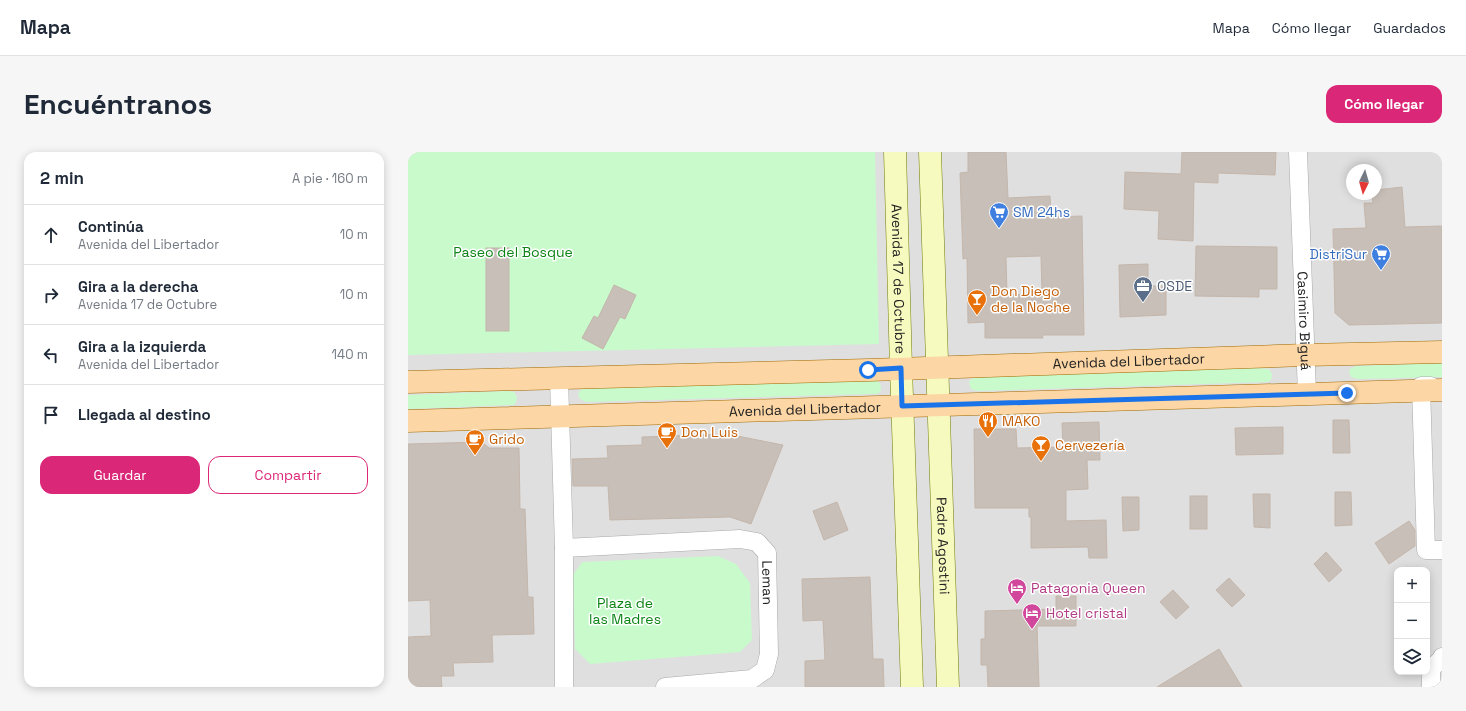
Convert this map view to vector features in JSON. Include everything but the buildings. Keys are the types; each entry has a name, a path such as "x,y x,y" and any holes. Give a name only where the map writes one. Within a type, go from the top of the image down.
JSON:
{"main road":[{"name":"Avenida 17 de Octubre","path":"895,152 902,406"},
{"path":"930,152 938,405"},
{"name":"Avenida del Libertador","path":"408,382 1442,352"},
{"name":"Avenida del Libertador","path":"408,421 1432,390"},
{"name":"Padre Agostini","path":"938,405 948,687"},
{"path":"902,406 912,687"}],"street":[{"name":"Casimiro Biguá","path":"1298,152 1307,394"},
{"path":"559,378 564,548 564,687"},
{"path":"1442,386 1421,386 1432,390 1426,550 1442,550"},
{"name":"Leman","path":"564,548 740,539 757,542 767,553 770,654 765,670 752,679 665,687"},
{"path":"1431,687 1431,668 1441,660 1442,657"}],"shaded area":[{"path":"408,152 1442,152 1442,687 408,687"}],"green space":[{"name":"Paseo del Bosque","path":"408,152 875,152 879,344 408,355"},
{"path":"1442,363 1442,377 1357,379 1351,377 1349,372 1350,369 1356,366"},
{"path":"1256,368 1269,369 1272,374 1271,380 1268,382 977,391 971,389 969,383 970,380 976,377"},
{"path":"876,380 880,383 881,387 880,392 877,394 586,402 580,399 578,394 582,388"},
{"path":"514,392 517,397 516,403 513,405 408,409 408,395"},
{"name":"Plaza de las Madres","path":"718,556 736,564 750,583 752,640 740,652 590,664 575,649 573,575 582,562"}],"place":[{"name":"SM 24hs","path":"999,229"},
{"name":"DistriSur","path":"1381,271"},
{"name":"OSDE","path":"1143,303"},
{"name":"Don Diego de la Noche","path":"977,316"},
{"name":"MAKO","path":"988,438"},
{"name":"Don Luis","path":"667,449"},
{"name":"Grido","path":"475,456"},
{"name":"Cervezería","path":"1041,462"},
{"name":"Patagonia Queen","path":"1017,605"},
{"name":"Hotel cristal","path":"1032,630"}],"route":[{"path":"868,370 901,368 902,406 1347,393"}]}
